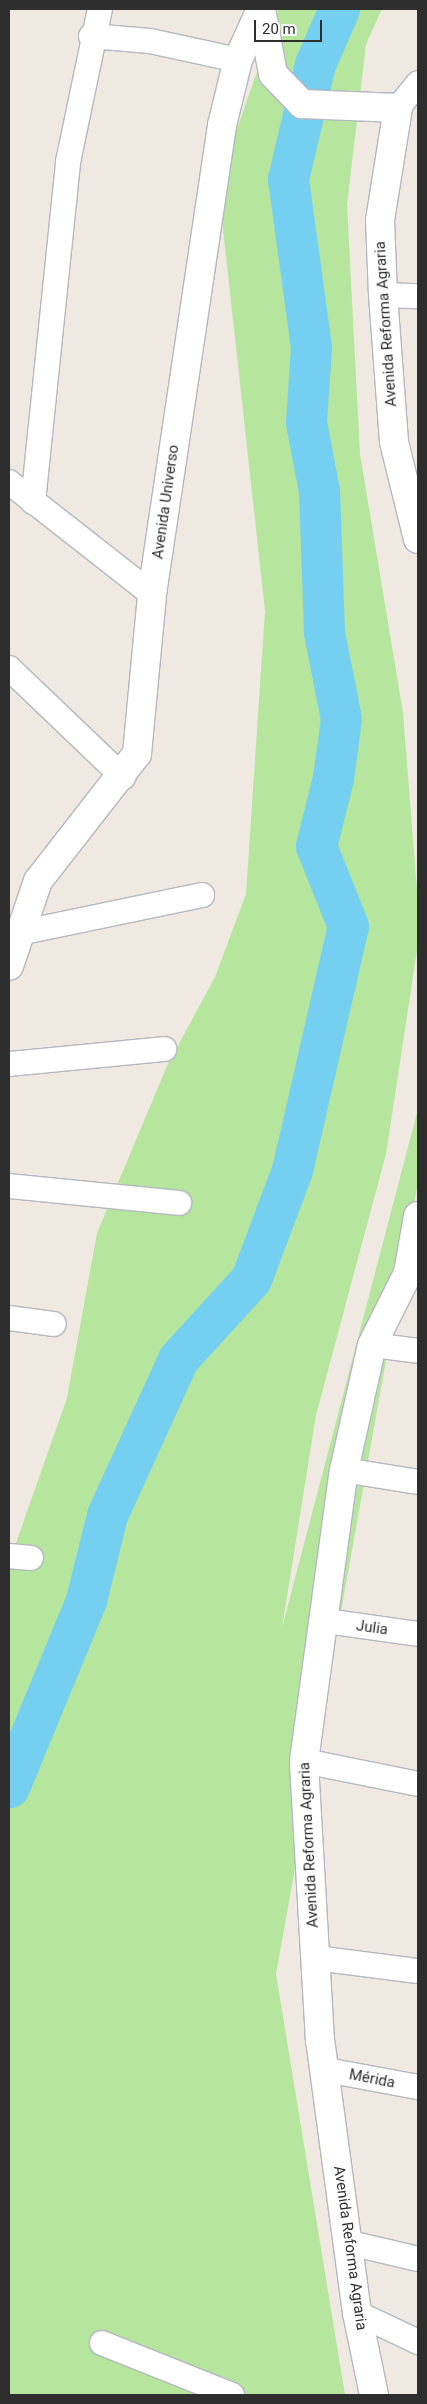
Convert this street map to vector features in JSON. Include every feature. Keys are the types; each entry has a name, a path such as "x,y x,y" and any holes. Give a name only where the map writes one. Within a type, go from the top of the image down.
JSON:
{"street":[{"path":"33,502 68,162 91,36 100,9"},
{"path":"261,9 274,74 302,104 338,108 408,109 418,83"},
{"name":"Avenida Universo","path":"9,966 38,881 123,777 137,754 152,594 222,125 238,60 261,9"},
{"path":"91,36 150,41 238,60"},
{"name":"Avenida Reforma Agraria","path":"408,109 380,220 383,295 394,442 418,539"},
{"path":"383,295 418,296"},
{"path":"9,482 152,594"},
{"path":"9,668 123,777"},
{"path":"19,933 202,895"},
{"path":"9,1064 164,1049"},
{"path":"9,1186 179,1203"},
{"name":"Avenida Reforma Agraria","path":"374,2395 358,2313 326,2070 316,1958 304,1761 326,1622 344,1470 372,1345 408,1273 418,1216"},
{"path":"9,1318 54,1324"},
{"path":"372,1345 418,1351"},
{"path":"344,1470 418,1482"},
{"name":"Julia","path":"326,1622 418,1634"},
{"path":"304,1761 418,1784"},
{"path":"316,1958 418,1971"},
{"name":"Mérida","path":"326,2070 418,2087"},
{"path":"350,2243 418,2259"},
{"path":"358,2313 418,2342"},
{"path":"102,2343 232,2395"}],"green space":[{"path":"279,9 382,9 366,44 347,205 360,454 403,713 418,902 418,944 386,1154 316,1415 282,1628 418,1109 418,1182 276,1974 345,2395 9,2395 9,1563 67,1398 97,1233 167,1066 215,977 246,894 265,611 218,183"}],"waterway":[{"path":"9,1787 86,1600 107,1515 178,1359 251,1279 292,1170 348,926 316,846 333,778 341,719 324,632 319,491 306,422 311,347 288,179 315,64 339,9"}]}
